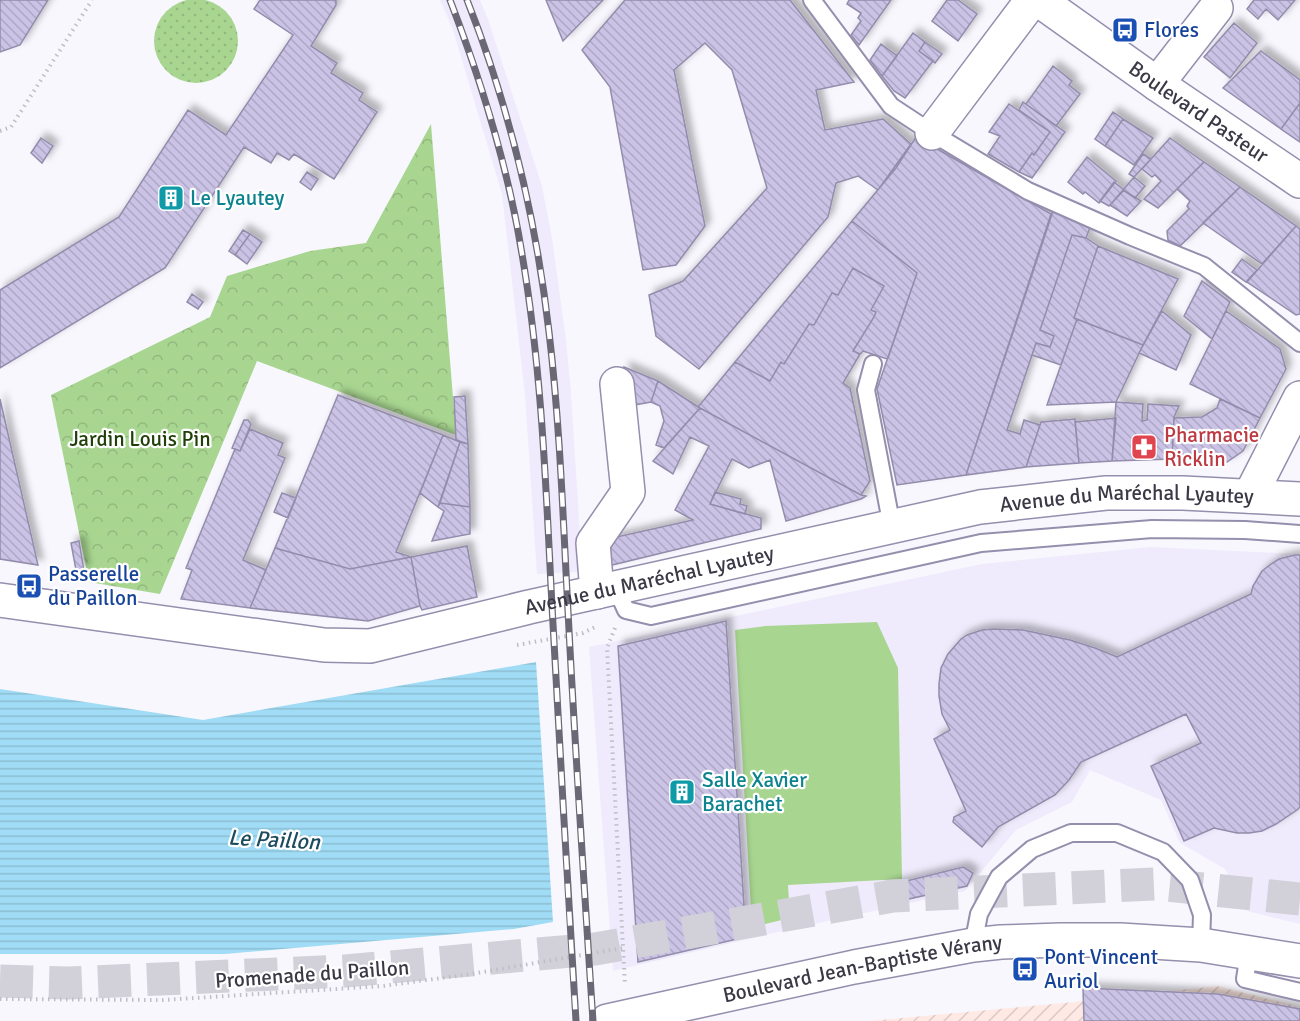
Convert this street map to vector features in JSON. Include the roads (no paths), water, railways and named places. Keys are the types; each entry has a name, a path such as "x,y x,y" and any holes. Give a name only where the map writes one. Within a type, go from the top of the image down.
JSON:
{"main road":[{"path":"932,133 1032,0"},
{"name":"Boulevard Pasteur","path":"1039,0 1300,181"},
{"path":"1157,84 1216,8"},
{"path":"613,596 593,543 628,492 617,384"},
{"path":"1248,513 1300,398"},
{"name":"Avenue du Maréchal Lyautey","path":"0,600 324,645 370,646 613,596 892,526 980,507 1106,493 1183,493 1248,513 1300,499"},
{"name":"Boulevard Jean-Baptiste Vérany","path":"608,1021 854,967 973,945 1051,940 1120,940 1202,945 1300,961"}],"lane":[{"path":"812,0 891,106 1028,191 1204,266 1300,343"},
{"path":"873,364 866,390 892,526"},
{"path":"613,596 651,616 981,543 1152,529 1248,513 1300,534"},
{"path":"973,945 979,914 999,877 1032,849 1071,833 1117,833 1163,852 1190,880 1202,915 1202,945"},
{"path":"1249,952 1245,979 1300,992"}],"water":[{"name":"Le Paillon","path":"536,662 553,922 514,929 225,954 0,954 0,689 203,720"}],"tunnel":[{"path":"0,981 68,983 345,971 595,949 893,896 1156,884 1300,899"}],"railway":[{"path":"450,0 473,62 502,157 529,298 539,386 545,474 576,1021"},
{"path":"467,0 496,81 519,163 537,247 549,332 559,437 593,1021"}],"place":[{"name":"Flores","path":"1125,30"},
{"name":"Le Lyautey","path":"171,198"},
{"name":"Pharmacie Ricklin","path":"1144,447"},
{"name":"Passerelle du Paillon","path":"29,586"},
{"name":"Salle Xavier Barachet","path":"682,792"},
{"name":"Pont Vincent Auriol","path":"1025,969"}],"park label":[{"name":"Jardin Louis Pin","path":"140,439"}]}
